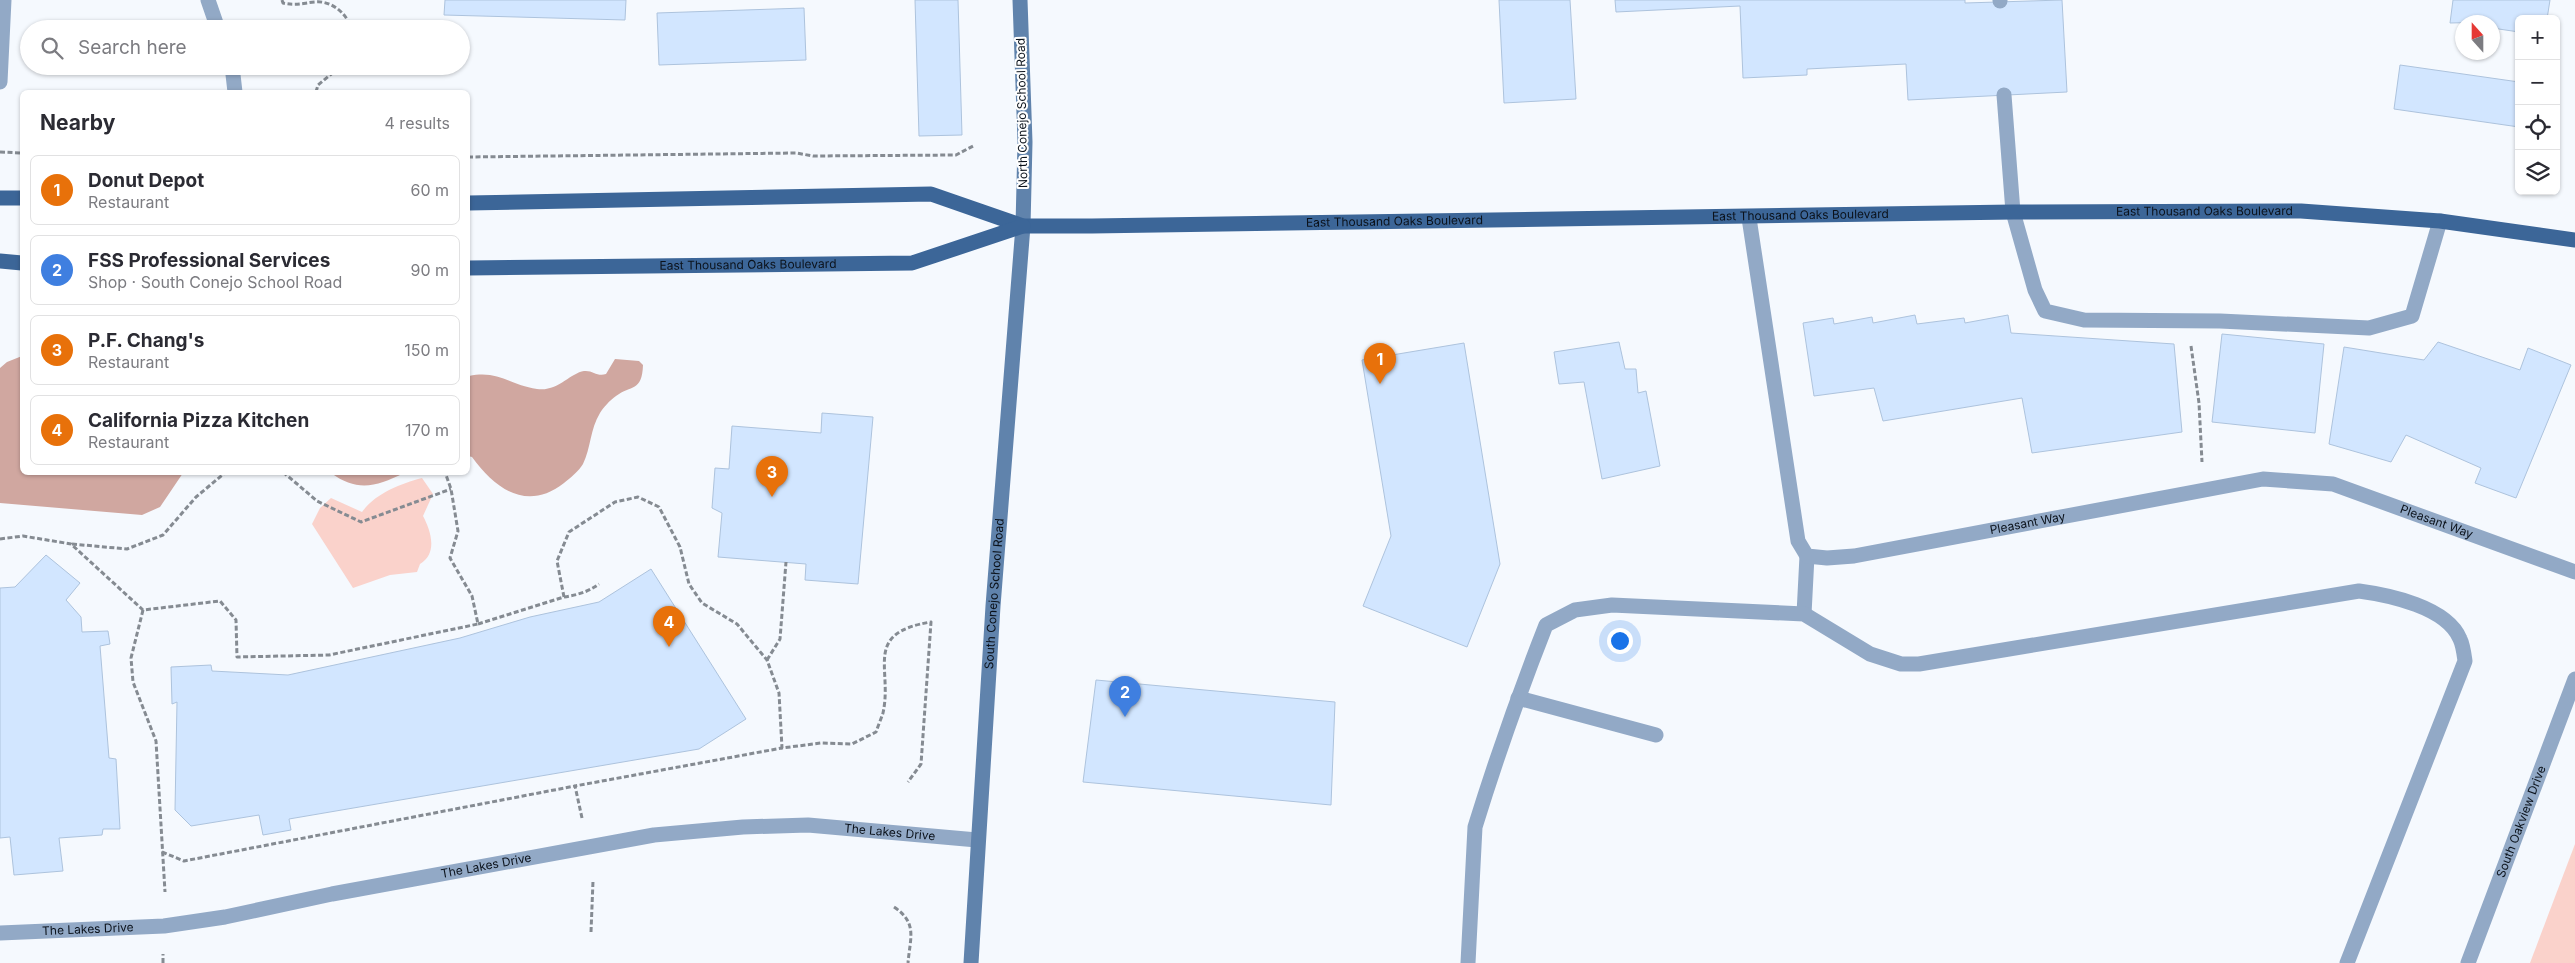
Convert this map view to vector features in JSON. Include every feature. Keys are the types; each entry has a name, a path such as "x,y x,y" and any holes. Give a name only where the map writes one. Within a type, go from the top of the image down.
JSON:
{"main road":[{"name":"East Thousand Oaks Boulevard","path":"470,203 931,194 1023,226"},
{"path":"0,198 20,198"},
{"name":"East Thousand Oaks Boulevard","path":"470,268 912,263 1023,226 1749,218 2013,212 2301,211 2440,221 2575,240"},
{"path":"0,261 20,263"}],"street":[{"path":"0,82 4,0"},
{"path":"208,0 215,20"},
{"name":"North Conejo School Road","path":"1020,0 1025,142 1023,226"},
{"path":"233,75 235,90"},
{"path":"2004,95 2013,212 2035,290 2045,311 2084,320 2190,321 2369,328 2412,316 2440,221"},
{"path":"1749,218 1798,541 1807,556 1804,614"},
{"name":"South Conejo School Road","path":"971,963 977,840 1023,226"},
{"name":"Pleasant Way","path":"1807,556 1828,558 1854,556 2262,479 2333,484 2575,572"},
{"path":"1468,963 1475,827 1518,698 1546,625 1575,610 1612,605 1804,614 1870,654 1902,664 1938,660 2359,591 2389,595 2440,616 2460,638 2465,661 2347,963"},
{"name":"South Oakview Drive","path":"2468,963 2575,679"},
{"path":"1518,698 1656,735"},
{"name":"The Lakes Drive","path":"0,933 164,926 225,917 332,894 654,835 743,827 808,826 977,840"}],"path":[{"path":"282,0 283,3 295,6 318,1 337,7 349,20"},
{"path":"317,90 318,86 331,75"},
{"path":"470,156 796,153 813,156 956,155 975,145"},
{"path":"0,152 20,153"},
{"path":"2190,321 2199,403 2201,460 2206,490"},
{"path":"0,539 23,536 71,544 127,549 164,535 196,497 222,475"},
{"path":"287,475 317,501 361,522 450,489"},
{"path":"446,475 458,531 450,558 472,596 478,624"},
{"path":"564,597 557,561 569,532 615,502 638,497 659,507 680,547 689,584 702,603 737,624 767,660 779,692 782,748"},
{"path":"71,544 143,610 220,601 236,620 237,658 329,655 478,624 564,597 585,593 599,584"},
{"path":"767,660 780,639 786,562"},
{"path":"143,610 132,658 132,666 134,682 156,741 165,892"},
{"path":"162,852 184,861 782,748 821,743 852,744 876,732 883,713 884,650 894,636 910,626 931,622 921,764 908,782"},
{"path":"575,786 582,818"},
{"path":"591,932 593,881"},
{"path":"894,907 906,915 911,928 908,963"},
{"path":"163,953 163,963"}],"shaded area":[{"path":"20,357 20,475 182,475 160,507 142,515 0,503 0,368 7,362"},
{"path":"615,359 639,361 643,365 638,384 614,398 603,409 594,425 588,452 583,464 577,472 550,492 537,496 513,493 491,479 470,456 470,376 496,376 527,387 544,389 551,388 579,372 590,371 600,375 606,374"},
{"path":"334,475 400,475 384,482 367,485 349,483"},
{"path":"422,478 433,494 423,516 431,541 431,548 426,559 420,564 417,572 390,575 353,588 312,524 320,508 331,498 362,512 381,494 405,483"},
{"path":"2575,844 2575,963 2530,963"}],"building":[{"path":"445,0 626,0 625,20 444,15"},
{"path":"915,0 958,0 962,135 919,136"},
{"path":"1499,0 1570,0 1576,99 1504,103"},
{"path":"1615,0 1965,0 1965,3 2062,0 2067,92 1908,100 1906,64 1807,69 1807,75 1743,78 1740,6 1616,12"},
{"path":"2453,0 2550,0 2548,15 2515,15 2515,31 2500,29 2500,15 2455,15 2455,23 2450,23"},
{"path":"804,8 806,60 659,65 657,13"},
{"path":"2400,65 2515,81 2515,126 2394,109"},
{"path":"1915,315 1917,324 1964,318 1965,323 2008,315 2011,333 2174,344 2182,432 2032,453 2022,398 1883,421 1874,388 1814,396 1803,323 1833,318 1834,324 1872,317 1873,323"},
{"path":"2222,334 2324,344 2315,433 2212,422"},
{"path":"1619,342 1625,369 1636,369 1638,393 1646,391 1660,466 1602,479 1584,382 1559,384 1554,352"},
{"path":"2438,342 2520,370 2528,348 2571,365 2516,498 2475,483 2481,468 2406,435 2391,462 2329,444 2344,347 2424,360"},
{"path":"1464,343 1500,564 1467,647 1363,606 1391,536 1362,360"},
{"path":"822,413 873,417 858,584 805,580 806,564 718,557 722,513 712,508 715,468 729,469 732,426 821,433"},
{"path":"46,555 80,583 66,600 81,617 82,632 108,631 110,644 100,646 109,758 116,759 120,829 103,829 102,835 59,838 63,871 14,875 10,837 0,838 0,588 15,587"},
{"path":"651,569 746,719 699,749 289,819 291,830 263,835 259,815 191,826 175,810 177,702 172,704 171,667 211,665 212,671 288,675 460,638 530,617 599,602"},
{"path":"1096,680 1335,702 1331,805 1083,782"}],"place":[{"name":"Donut Depot","path":"1380,384"},
{"name":"P.F. Chang's","path":"772,497"},
{"name":"California Pizza Kitchen","path":"669,647"},
{"name":"FSS Professional Services","path":"1125,717"}]}
